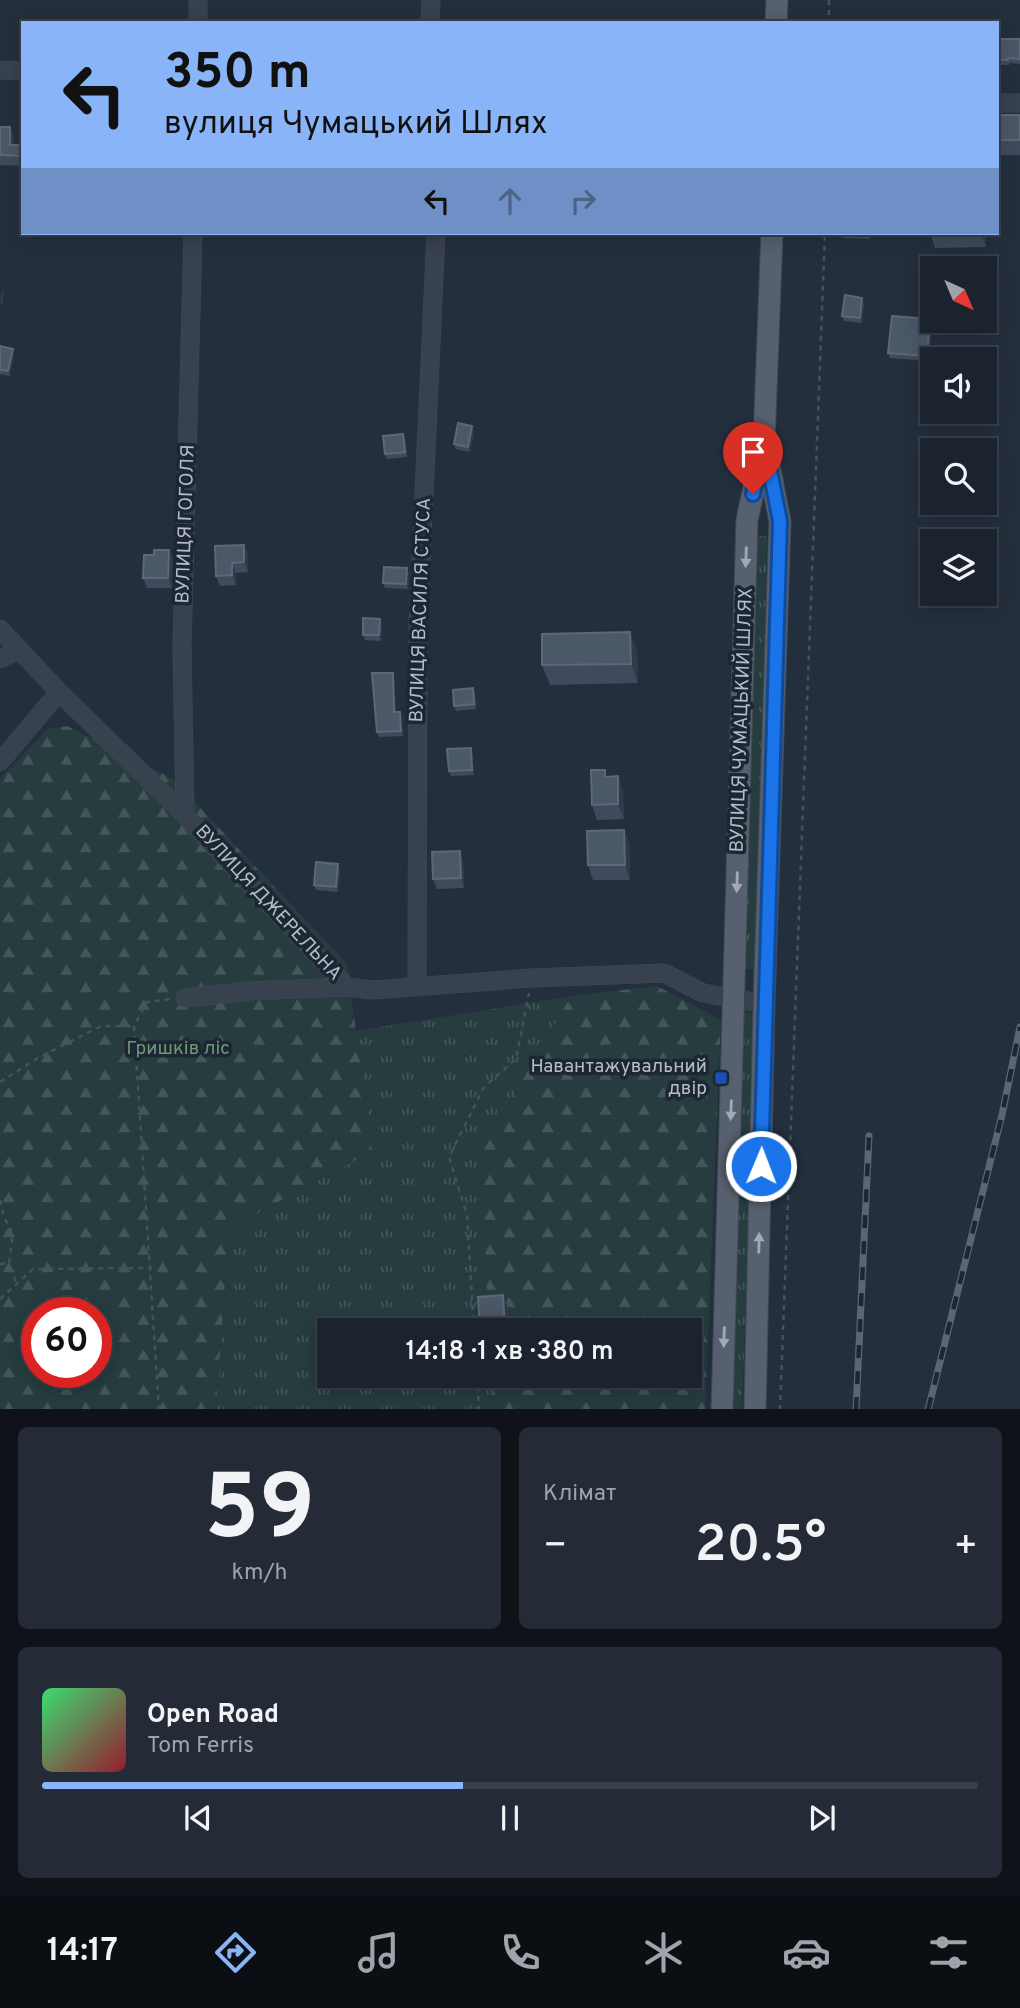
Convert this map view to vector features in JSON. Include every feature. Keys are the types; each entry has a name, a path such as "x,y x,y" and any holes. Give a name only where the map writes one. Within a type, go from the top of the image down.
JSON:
{"main road":[{"path":"776,0 776,21"},
{"name":"ВУЛИЦЯ ЧУМАЦЬКИЙ ШЛЯХ","path":"722,1409 747,520 764,441 772,235"},
{"name":"ВУЛИЦЯ ЧУМАЦЬКИЙ ШЛЯХ","path":"755,1409 764,1004 780,521 764,441"}],"street":[{"path":"198,0 198,21"},
{"path":"430,21 431,0"},
{"path":"0,70 21,71"},
{"path":"999,103 1020,103"},
{"name":"ВУЛИЦЯ ГОГОЛЯ","path":"186,815 182,646 193,235"},
{"name":"ВУЛИЦЯ ВАСИЛЯ СТУСА","path":"417,987 418,624 436,235"},
{"name":"ВУЛИЦЯ ДЖЕРЕЛЬНА","path":"0,629 59,692 186,815 347,987 373,990 533,978 664,973 704,993 734,1000"},
{"path":"0,659 19,650"},
{"path":"0,762 59,692"},
{"path":"185,998 347,987"},
{"path":"734,1000 764,1004"}],"path":[{"path":"829,0 830,21"},
{"path":"780,1409 825,235"},
{"path":"473,1318 467,1215 449,1157 484,1087 516,1059 533,978"},
{"path":"159,1409 152,1268 134,1026 147,1002 185,998"},
{"path":"0,1082 38,1058 101,1026 134,1026"},
{"path":"0,1200 11,1230 9,1263 16,1283"},
{"path":"0,1264 9,1263"},
{"path":"0,1299 33,1269 152,1268"},
{"path":"478,1388 479,1409"}],"green space":[{"path":"755,536 767,536 757,969 745,969"},
{"name":"Гришків ліс","path":"67,726 173,779 347,964 372,1151 229,1229 216,1409 0,1409 0,778 48,729"},
{"path":"657,986 721,1020 705,1409 492,1409 491,1388 702,1388 702,1318 488,1318 480,1153 571,996"},
{"path":"571,996 480,1153 488,1318 317,1318 317,1388 491,1388 492,1409 216,1409 229,1229 372,1151 356,1031"},
{"path":"743,1013 756,1013 742,1409 730,1409"}],"building":[{"path":"999,39 1020,39 1020,59 999,60"},
{"path":"999,115 1020,115 1020,140 999,140"},
{"path":"0,127 10,127 10,145 21,145 21,156 0,155"},
{"path":"845,295 862,298 860,318 842,316"},
{"path":"892,316 920,318 920,333 929,333 928,347 920,347 920,355 888,353"},
{"path":"0,346 13,349 8,371 0,370"},
{"path":"458,423 472,426 468,447 454,444"},
{"path":"403,434 405,452 385,454 383,436"},
{"path":"244,545 244,562 232,563 232,575 216,576 215,546"},
{"path":"154,550 169,550 168,578 143,578 144,555 154,555"},
{"path":"384,567 407,568 406,584 383,583"},
{"path":"363,618 380,619 379,635 363,635"},
{"path":"630,632 631,664 542,665 542,634"},
{"path":"372,673 393,673 394,712 400,712 401,731 377,732"},
{"path":"473,688 474,704 454,706 453,690"},
{"path":"471,748 472,770 449,771 447,749"},
{"path":"591,770 605,770 605,777 618,776 618,804 592,805"},
{"path":"624,830 625,865 588,865 587,831"},
{"path":"460,851 461,878 433,879 432,852"},
{"path":"316,862 338,864 336,887 314,885"},
{"path":"503,1295 504,1318 479,1318 478,1297"}],"railway":[{"path":"928,1409 1002,1115 1020,1027"},
{"path":"856,1409 869,1136"}],"place":[{"name":"Навантажувальний двір","path":"721,1078"}],"route":[{"path":"753,494 764,441 780,521 761,1166"}]}
